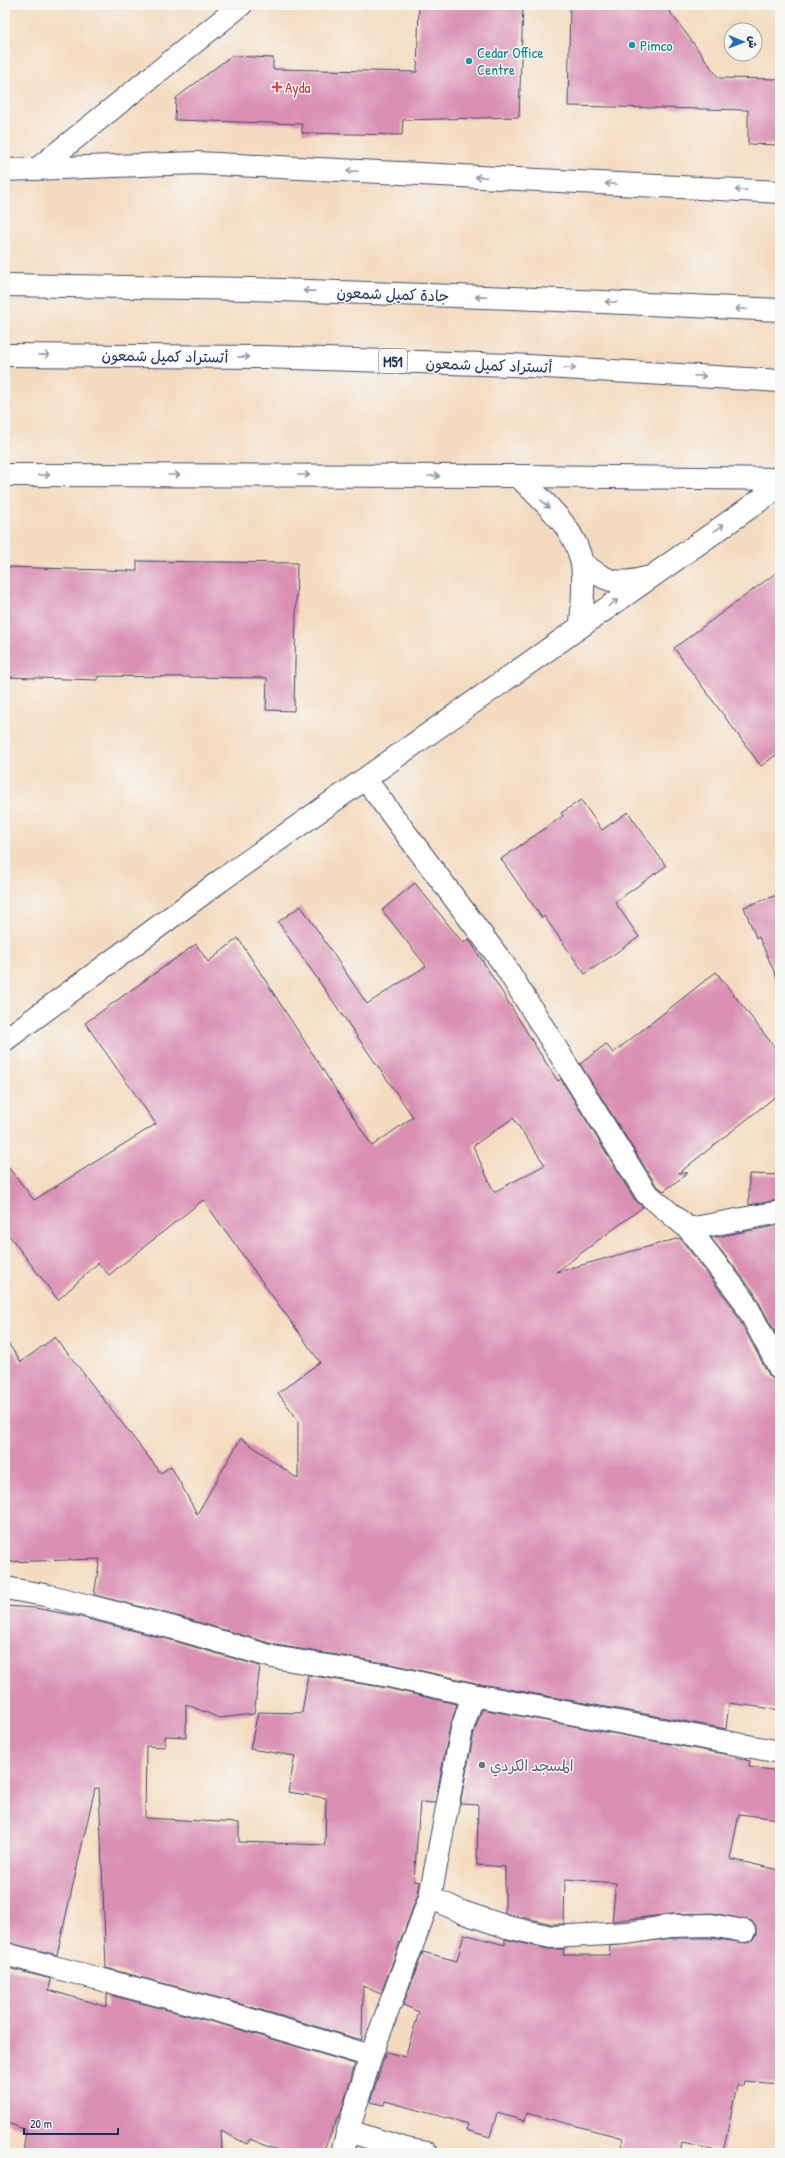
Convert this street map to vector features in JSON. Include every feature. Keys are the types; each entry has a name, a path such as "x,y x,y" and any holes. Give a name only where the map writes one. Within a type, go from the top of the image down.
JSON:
{"main road":[{"path":"37,169 241,5"},
{"path":"5,170 197,163 780,192"},
{"name":"جادة كميل شمعون","path":"5,286 291,290 521,298 780,310"},
{"name":"أتستراد كميل شمعون","path":"5,355 262,357 504,365 780,381"},
{"path":"5,475 518,476 780,479"},
{"path":"518,476 564,525 576,543 582,563 583,583 581,625"},
{"path":"5,1040 220,881 366,780 581,625 780,486"},
{"path":"582,563 596,574 611,582 629,582 651,576"},
{"path":"366,780 505,966 646,1193 689,1229 743,1299 780,1369"},
{"path":"689,1229 780,1212"},
{"path":"5,1588 50,1596 174,1628 273,1657 389,1676 473,1695 780,1752"},
{"path":"342,2153 371,2056 430,1897 462,1729 473,1695"},
{"path":"430,1897 470,1915 507,1928 551,1937 628,1933 672,1926 711,1925 744,1931"},
{"path":"5,1954 231,2014 371,2056"},
{"path":"348,2131 406,2149 426,2153"}],"building":[{"path":"419,5 523,5 519,117 403,120 402,135 302,133 302,124 175,120 176,98 231,56 273,58 273,69 417,72"},
{"name":"Pimco","path":"570,5 665,5 719,78 780,79 780,145 748,144 748,110 568,106"},
{"path":"137,561 297,563 294,711 266,710 267,678 98,676 98,680 5,677 5,567 137,571"},
{"path":"780,570 780,752 761,766 674,648"},
{"path":"581,800 602,830 628,812 666,866 615,902 639,937 585,974 544,916 542,918 501,859 563,816 561,813"},
{"path":"415,883 463,943 469,939 548,1066 558,1081 561,1079 635,1200 643,1207 556,1272 680,1238 732,1306 769,1375 774,1380 780,1381 780,1710 729,1703 726,1729 476,1683 391,1664 276,1645 177,1616 94,1595 100,1559 5,1562 5,1339 21,1362 55,1337 161,1473 171,1466 197,1514 241,1438 298,1479 298,1420 278,1393 320,1362 203,1200 109,1275 98,1263 58,1300 5,1230 5,1163 34,1200 156,1124 85,1023 196,944 208,962 238,938 372,1146 413,1117 278,922 301,906 367,1004 426,966 382,910","holes":["513,1118 545,1165 494,1192 473,1146"]},
{"path":"780,894 780,985 759,937 756,938 744,907"},
{"path":"716,972 780,1054 780,1093 679,1173 688,1173 664,1191 656,1185 580,1064 606,1044 613,1053"},
{"path":"749,1174 780,1175 780,1200 749,1205"},
{"path":"780,1225 780,1342 753,1291 711,1238"},
{"path":"5,1606 35,1608 72,1615 171,1640 260,1666 254,1714 219,1718 186,1704 186,1737 165,1736 165,1747 146,1746 145,1818 239,1823 239,1842 325,1845 326,1798 288,1792 295,1756 250,1749 258,1712 302,1713 308,1675 387,1688 457,1704 450,1727 435,1803 420,1802 414,1881 420,1882 418,1894 381,1994 363,1986 362,2040 234,2002 106,1968 99,1788 95,1788 57,1955 5,1942"},
{"path":"482,1709 724,1754 750,1761 749,1767 780,1771 780,1819 739,1814 730,1859 780,1870 780,2084 744,2081 743,2086 737,2086 723,2152 682,2143 680,2153 620,2153 623,2138 527,2113 525,2121 497,2113 490,2137 466,2130 468,2124 385,2101 384,2105 370,2102 386,2052 405,2057 419,2012 403,2005 423,1952 457,1961 464,1934 505,1945 505,1939 548,1949 564,1949 563,1955 609,1955 610,1946 673,1938 710,1938 748,1943 756,1934 756,1926 752,1921 713,1913 672,1914 612,1921 616,1883 565,1879 564,1924 552,1924 505,1913 505,1867 477,1865 478,1805 460,1804 474,1732"},
{"path":"8,1968 51,1979 49,1990 107,2007 107,1994 228,2026 355,2064 342,2109 322,2153 284,2153 250,2139 247,2144 221,2131 222,2153 23,2153 26,2130 5,2122 5,1979"}],"place":[{"name":"Pimco","path":"632,45"},
{"name":"Cedar Office Centre","path":"469,61"},
{"name":"Ayda","path":"277,87"},
{"name":"المسجد الكردي","path":"482,1765"}]}
